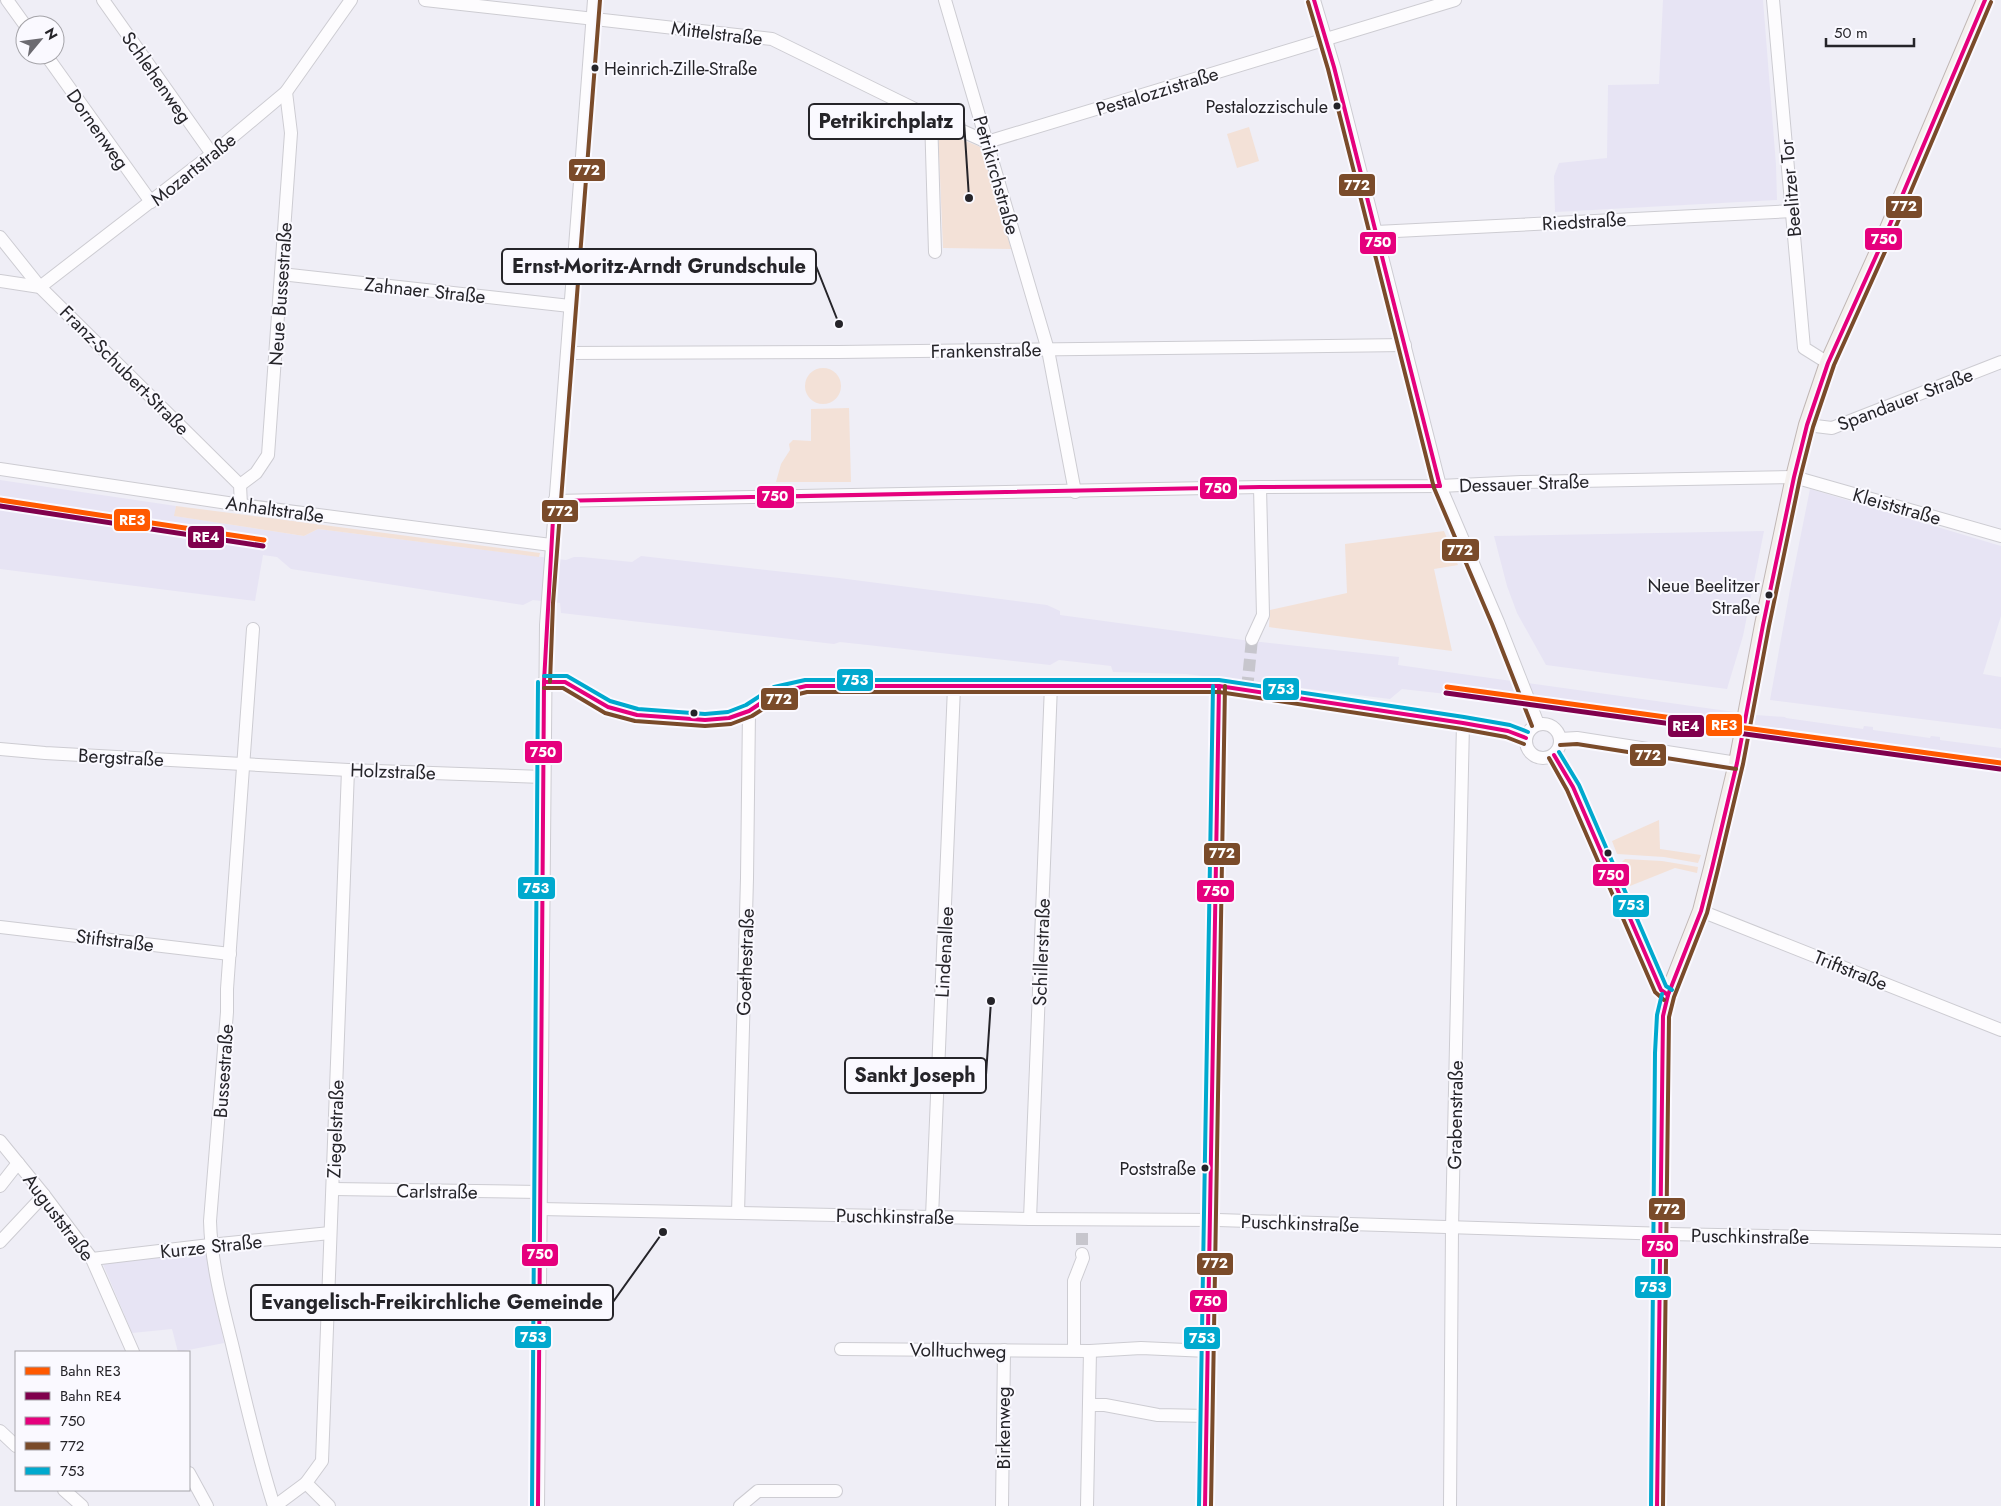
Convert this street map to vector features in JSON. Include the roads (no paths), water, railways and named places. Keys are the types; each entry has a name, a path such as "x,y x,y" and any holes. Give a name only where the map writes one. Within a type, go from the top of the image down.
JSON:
{"main road":[{"path":"1657,1506 1663,1016 1668,995 1701,911 1737,763 1794,477 1808,425 1828,363 1882,243 1985,0"}],"street":[{"path":"7,0 17,15"},
{"name":"Schlehenweg","path":"103,0 212,154"},
{"name":"Mozartstraße","path":"40,287 212,154 286,92 351,0"},
{"name":"Mittelstraße","path":"425,0 772,40 932,118 987,142"},
{"path":"538,1506 543,777 546,625 554,501 594,0"},
{"name":"Petrikirchstraße","path":"945,0 1048,350"},
{"path":"1314,0 1376,232 1440,486 1498,622 1538,724"},
{"name":"Pestalozzistraße","path":"987,142 1455,0"},
{"name":"Beelitzer Tor","path":"1774,0 1804,348 1828,363"},
{"name":"Dornenweg","path":"53,65 151,202"},
{"name":"Neue Bussestraße","path":"240,485 256,473 268,455 291,133 286,92"},
{"path":"932,118 935,252"},
{"name":"Riedstraße","path":"1376,232 1793,211"},
{"name":"Franz-Schubert-Straße","path":"0,237 40,287 240,485"},
{"name":"Zahnaer Straße","path":"281,274 570,306"},
{"path":"0,281 40,287"},
{"name":"Frankenstraße","path":"567,353 1048,350 1405,344"},
{"path":"1048,350 1075,492"},
{"name":"Spandauer Straße","path":"1808,425 1832,428 2001,362"},
{"name":"Anhaltstraße","path":"0,469 241,505 551,545"},
{"name":"Dessauer Straße","path":"554,501 1260,487 1440,486 1521,482 1794,477"},
{"name":"Kleiststraße","path":"1794,477 2001,536"},
{"path":"240,485 241,505"},
{"path":"1252,639 1263,615 1260,487"},
{"name":"Bussestraße","path":"253,629 210,1221 210,1245 253,1436 275,1506"},
{"path":"544,682 565,682 608,707 637,715 705,720 729,718 749,711 776,693 806,686 1219,686 1463,723 1508,731 1526,738"},
{"name":"Schillerstraße","path":"1030,1219 1051,685"},
{"path":"1205,1506 1219,686"},
{"name":"Lindenallee","path":"932,1217 954,687"},
{"name":"Goethestraße","path":"738,1213 749,711"},
{"name":"Grabenstraße","path":"1450,1506 1452,1228 1463,723"},
{"path":"1538,724 1550,725 1555,728 1560,739 1558,750 1548,758 1536,757 1528,749 1526,738 1529,730 1538,724"},
{"path":"1560,739 1577,738 1737,763"},
{"name":"Bergstraße","path":"0,749 243,763"},
{"path":"1554,755 1573,787 1661,990 1668,995"},
{"name":"Holzstraße","path":"243,763 348,770 543,777"},
{"name":"Ziegelstraße","path":"275,1506 306,1483 322,1461 348,770"},
{"name":"Triftstraße","path":"1701,911 2001,1030"},
{"name":"Stiftstraße","path":"0,927 230,954"},
{"name":"Auguststraße","path":"0,1141 44,1194 92,1259 133,1351"},
{"path":"0,1186 18,1163"},
{"name":"Carlstraße","path":"333,1189 540,1192"},
{"path":"0,1242 44,1194"},
{"name":"Puschkinstraße","path":"540,1209 1030,1219 1082,1226 1209,1220 1659,1234 2001,1241"},
{"name":"Kurze Straße","path":"92,1259 330,1233"},
{"path":"1074,1350 1074,1281 1083,1258 1082,1254"},
{"name":"Volltuchweg","path":"841,1348 1090,1350 1141,1348 1208,1352"},
{"name":"Birkenweg","path":"1002,1506 1004,1350"},
{"path":"1087,1506 1090,1350"},
{"path":"1090,1405 1105,1405 1158,1415 1207,1416"},
{"path":"0,1431 15,1445"},
{"path":"190,1475 207,1506"},
{"path":"306,1483 329,1506"},
{"path":"65,1491 82,1506"},
{"path":"740,1506 758,1491 836,1491"}],"tunnel":[{"path":"1247,689 1252,639"},
{"path":"1082,1233 1082,1254"}],"rail line":[{"name":"RE3","path":"0,500 264,540"},
{"name":"RE4","path":"0,506 263,546"},
{"name":"RE3","path":"1447,687 2001,763"},
{"name":"RE4","path":"1446,693 2000,769"}],"place":[{"name":"Heinrich-Zille-Straße","path":"595,68"},
{"name":"Pestalozzischule","path":"1337,106"},
{"name":"Petrikirchplatz","path":"969,198"},
{"name":"Ernst-Moritz-Arndt Grundschule","path":"839,324"},
{"name":"Neue Beelitzer Straße","path":"1769,595"},
{"name":"Sankt Joseph","path":"991,1001"},
{"name":"Poststraße","path":"1205,1168"},
{"name":"Evangelisch-Freikirchliche Gemeinde","path":"663,1232"}]}
